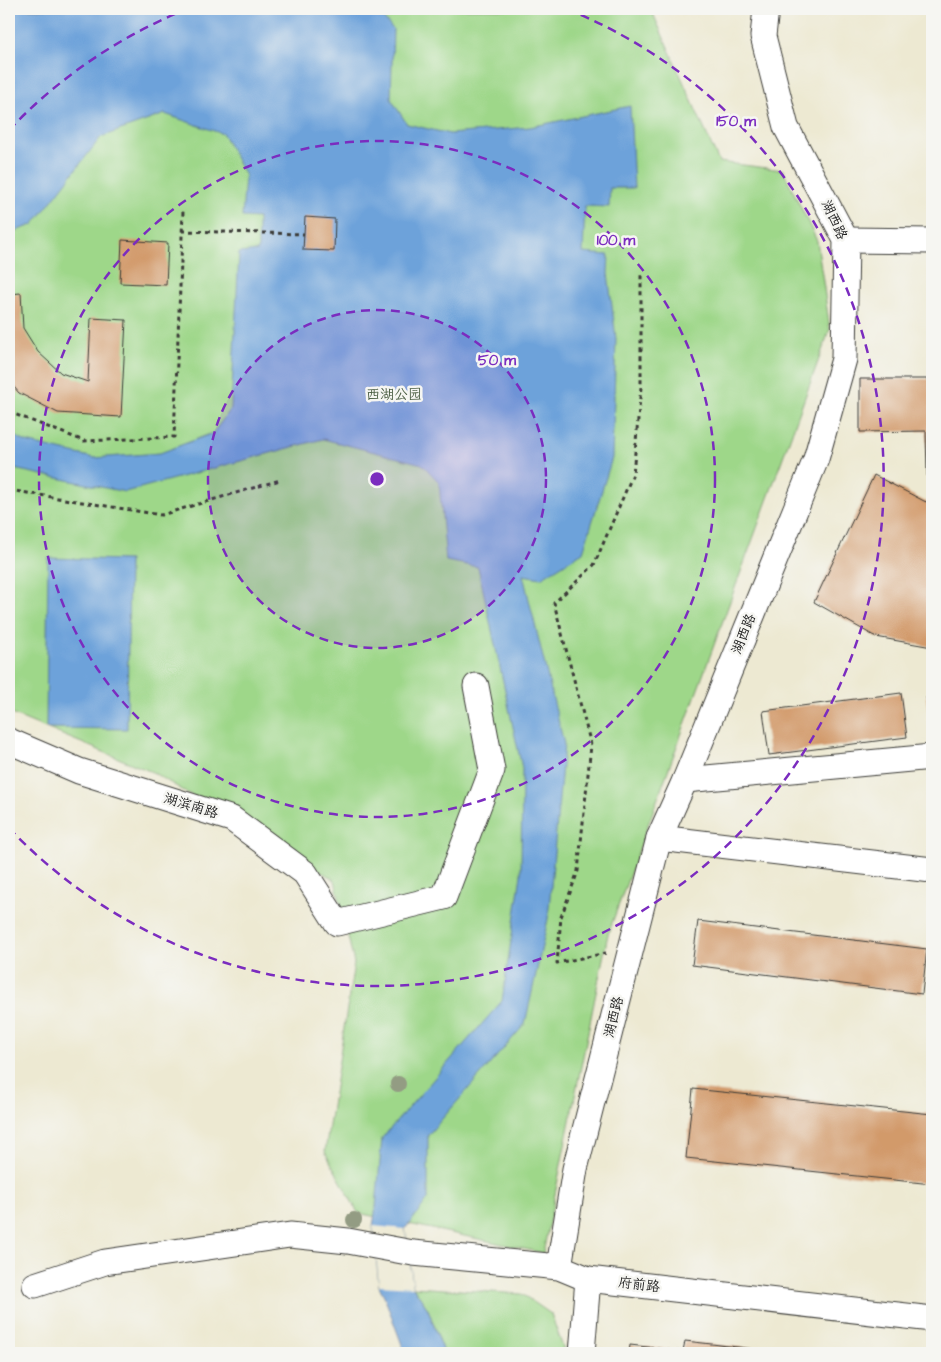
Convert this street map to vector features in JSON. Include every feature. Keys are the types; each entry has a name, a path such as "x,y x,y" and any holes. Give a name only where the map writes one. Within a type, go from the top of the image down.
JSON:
{"street":[{"name":"湖西路","path":"559,1267 575,1169 659,838 816,459 844,359 846,240 786,127 764,36 766,9"},
{"path":"846,240 932,241"},
{"name":"湖滨南路","path":"9,741 79,771 232,818 305,873 336,922 444,896 492,770 476,686"},
{"path":"684,780 932,757"},
{"path":"659,838 932,870"},
{"name":"府前路","path":"35,1286 105,1262 290,1235 358,1243 413,1253 559,1267 588,1279 932,1319"},
{"path":"582,1353 588,1279"}],"path":[{"path":"9,412 84,441 174,437 183,211"},
{"path":"182,231 304,234"},
{"path":"632,947 557,963 561,917 578,871 591,745 554,603 594,565 633,474 642,386 641,275"},
{"path":"9,490 161,515 280,480"}],"green space":[{"name":"西湖公园","path":"9,9 651,9 719,162 783,170 817,241 830,329 608,934 543,1253 358,1213 325,1152 354,963 335,880 152,772 9,713"},
{"path":"413,1287 522,1294 551,1314 565,1353 444,1353 428,1309"}],"water":[{"path":"9,9 375,9 393,29 391,99 407,124 450,134 530,127 630,106 634,188 610,188 609,207 585,206 583,253 609,255 608,273 616,339 612,458 583,552 541,578 523,575 564,744 548,919 525,1024 428,1135 428,1199 405,1229 413,1287 428,1309 444,1353 405,1353 379,1286 373,1226 382,1138 502,1001 521,875 522,768 478,567 446,561 439,482 422,464 323,439 125,492 9,468 9,433 26,442 94,458 160,453 213,433 231,409 239,253 258,251 258,218 242,217 245,176 223,134 165,114 101,137 33,225 9,233"},
{"path":"48,558 129,560 127,729 46,728"}],"pier":[{"path":"373,1226 405,1229 413,1287 379,1285"}],"building":[{"path":"305,217 335,219 334,251 303,250"},
{"path":"122,240 168,243 166,285 120,283"},
{"path":"21,293 23,328 38,352 61,373 88,382 91,318 126,320 121,417 58,413 19,393 9,381 9,294"},
{"path":"860,379 932,379 932,476 927,476 926,431 860,432"},
{"path":"874,475 932,504 932,647 876,637 814,602"},
{"path":"901,693 907,737 769,755 763,711"},
{"path":"932,696 932,733 931,733 926,697"},
{"path":"698,921 927,949 922,994 692,965"},
{"path":"693,1089 932,1114 932,1184 686,1158"},
{"path":"685,1341 782,1353 629,1353 630,1345 683,1351"}]}
